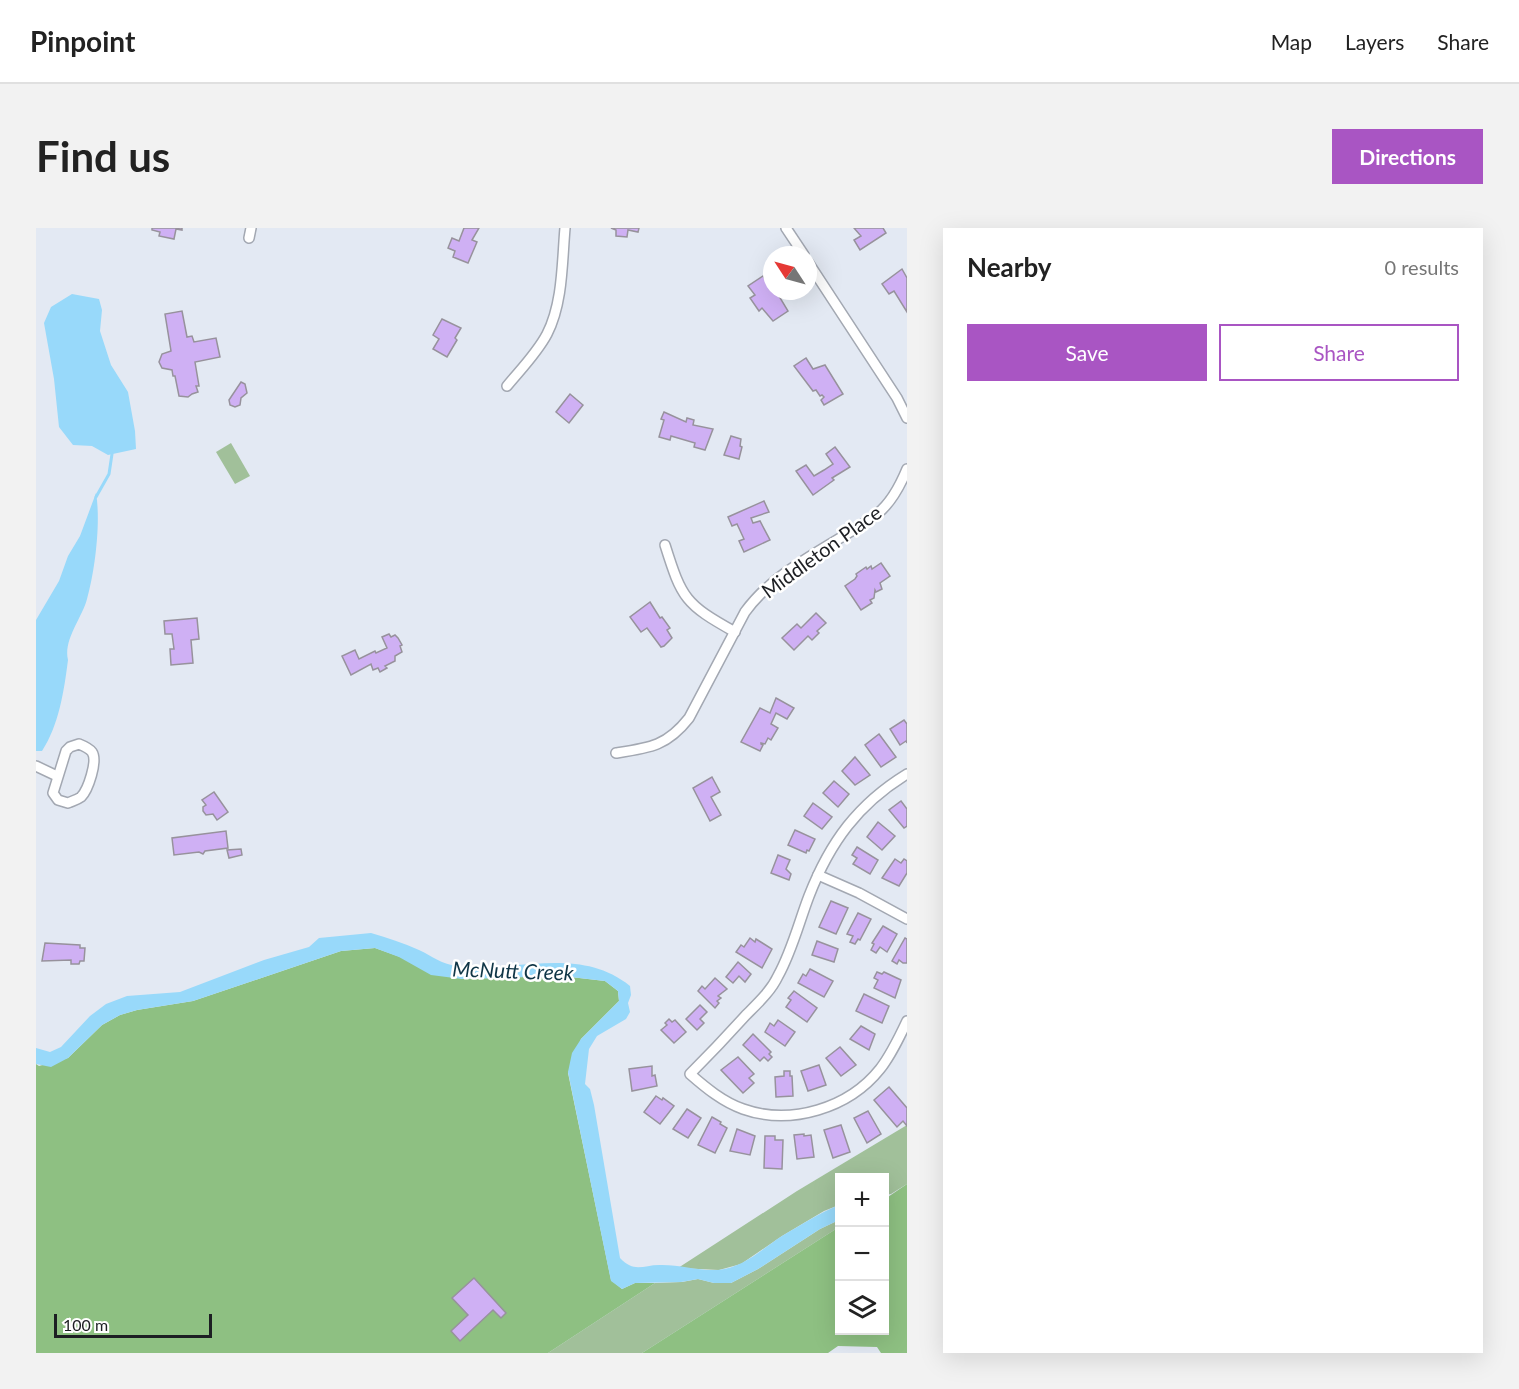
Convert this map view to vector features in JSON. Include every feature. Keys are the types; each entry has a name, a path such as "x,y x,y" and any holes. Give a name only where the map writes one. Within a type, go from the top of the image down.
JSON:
{"street":[{"path":"249,238 251,228"},
{"path":"507,386 541,345 549,331 558,296 565,228"},
{"path":"786,228 798,246"},
{"path":"817,276 897,398 907,418"},
{"name":"Middleton Place","path":"616,753 647,749 661,744 680,730 689,718 745,612 765,587 877,514 891,499 907,469"},
{"path":"665,545 676,582 687,599 706,616 735,632"},
{"path":"79,744 93,753 94,759 89,782 83,795 76,800 68,803 55,797 53,793 57,776 69,747 79,744"},
{"path":"36,766 57,776"},
{"path":"907,774 887,786 857,813 830,851 818,875 777,979 690,1074 707,1089 744,1109 774,1115 815,1111 851,1096 867,1083 880,1069 907,1022"},
{"path":"818,875 859,893 907,919"}],"green space":[{"path":"231,443 250,476 235,484 216,452"},
{"path":"375,948 462,979 562,976 605,981 618,991 619,1001 581,1039 568,1073 611,1280 622,1289 635,1283 655,1283 548,1353 36,1353 36,1064 39,1066 68,1058 102,1025 120,1015 193,1001 341,951"},
{"path":"907,1125 907,1184 891,1194 889,1194 889,1173 835,1173 835,1207 782,1236 741,1264 719,1270 678,1268 797,1191"},
{"path":"907,1184 907,1353 881,1353 877,1347 838,1346 828,1353 642,1353 835,1230 835,1335 889,1335 889,1196"},
{"path":"835,1222 835,1230 642,1353 548,1353 655,1283 698,1279 714,1283 731,1283 758,1269"}],"water":[{"path":"72,294 99,299 102,310 100,331 111,365 128,392 136,449 108,455 92,446 73,445 59,427 54,379 44,323 51,307"},
{"path":"96,493 97,532 90,588 85,606 68,645 65,684 57,719 42,751 36,751 36,620 59,581 68,556 80,536"},
{"name":"McNutt Creek","path":"371,933 407,945 451,965 479,967 568,964 590,967 610,974 630,986 631,995 628,1003 630,1012 626,1019 597,1036 589,1049 585,1084 590,1089 594,1105 620,1258 630,1266 662,1265 718,1270 744,1262 782,1236 835,1207 835,1222 731,1283 714,1283 698,1279 681,1282 635,1283 622,1289 611,1281 568,1072 572,1053 581,1039 619,1001 618,991 605,981 562,976 462,979 431,975 399,957 375,948 341,951 193,1001 120,1015 102,1025 68,1058 51,1067 36,1064 36,1048 50,1052 61,1047 90,1016 106,1004 127,996 180,992 264,960 309,947 319,938"}],"building":[{"path":"152,228 182,228 182,230 176,229 174,239 159,236 160,232"},
{"path":"464,228 479,228 472,240 477,242 468,263 453,257 455,251 448,248 452,238 459,241"},
{"path":"611,228 639,228 638,232 628,230 627,237 616,236 616,230"},
{"path":"854,228 883,228 886,233 860,250 854,240 861,236"},
{"path":"902,269 907,278 907,312 894,291 889,294 882,284"},
{"path":"763,276 763,300 781,300 788,311 773,321 762,308 759,311 750,298 755,295 748,286"},
{"path":"182,311 187,337 192,336 194,342 216,338 220,357 195,362 198,392 188,397 179,396 172,370 162,368 159,362 162,354 171,351 165,314"},
{"path":"442,319 461,328 447,357 433,349 439,339 433,335"},
{"path":"806,358 813,369 825,365 843,394 824,405 821,400 824,397 820,396 816,390 813,391 794,366"},
{"path":"241,382 245,384 247,393 241,398 240,405 235,407 230,405 229,400"},
{"path":"570,394 583,405 569,423 556,412"},
{"path":"664,412 686,422 687,418 694,420 693,425 713,429 705,450 694,447 695,443 671,436 670,440 659,437"},
{"path":"731,436 741,439 739,459 724,455"},
{"path":"835,447 850,467 832,478 834,480 813,495 796,471 806,465 814,476 824,470 833,464 826,454"},
{"path":"764,501 769,512 751,518 753,523 760,521 770,540 744,552 739,541 744,539 737,524 732,526 728,517"},
{"path":"881,563 890,576 880,583 882,589 876,592 875,590 874,598 870,600 872,603 861,610 845,586 866,567 867,569 871,566 872,569"},
{"path":"650,602 660,618 662,617 670,628 667,630 672,638 661,647 647,628 641,632 630,617"},
{"path":"816,613 826,623 817,631 819,633 812,640 808,636 794,650 782,638 797,624 801,628"},
{"path":"197,618 199,639 191,640 193,663 171,665 170,649 174,649 172,634 165,634 164,621"},
{"path":"389,634 391,637 395,635 402,645 400,646 402,652 395,656 395,661 385,666 387,668 380,672 378,668 373,670 371,664 351,675 342,656 355,650 359,659 387,648 382,637"},
{"path":"776,698 794,708 787,719 776,713 771,724 778,728 771,740 768,738 765,744 761,743 763,745 760,751 741,742 760,708 770,713"},
{"path":"904,720 907,724 907,743 906,741 900,745 890,729"},
{"path":"879,734 896,757 881,767 865,745"},
{"path":"855,757 870,775 855,785 842,771"},
{"path":"712,777 720,792 711,797 721,815 710,821 693,788"},
{"path":"834,781 849,794 838,807 823,793"},
{"path":"214,792 228,812 217,820 213,814 206,815 203,811 206,805 202,800"},
{"path":"901,801 907,809 907,826 904,828 889,810"},
{"path":"813,803 832,817 822,829 804,816"},
{"path":"878,822 895,836 882,850 867,837"},
{"path":"795,830 815,839 806,853 788,845"},
{"path":"226,831 228,848 205,851 203,854 199,852 174,855 172,838"},
{"path":"857,847 878,860 870,874 853,864 857,858 852,855"},
{"path":"241,849 242,855 229,858 227,850"},
{"path":"778,855 790,860 786,869 791,874 789,880 771,873"},
{"path":"895,859 901,863 904,859 907,861 907,873 899,886 882,878"},
{"path":"831,901 848,908 836,934 819,927"},
{"path":"858,913 871,919 860,940 858,939 855,944 850,942 853,936 847,934"},
{"path":"883,926 897,934 887,952 880,947 876,953 871,950 874,944 872,943"},
{"path":"750,938 772,949 762,968 736,952 741,945 744,947"},
{"path":"905,938 907,939 907,963 899,960 897,964 892,961"},
{"path":"817,941 838,949 834,962 812,955"},
{"path":"45,943 80,945 80,948 85,948 84,961 71,964 71,960 42,961"},
{"path":"738,962 751,974 745,982 739,976 733,983 726,977"},
{"path":"810,969 833,981 824,997 798,983 803,974 806,976"},
{"path":"877,972 882,974 884,972 901,980 895,998 874,988 878,980 874,978"},
{"path":"715,978 727,989 718,996 721,998 717,1001 719,1003 715,1008 698,991 702,986 705,989"},
{"path":"794,991 817,1008 807,1022 786,1007 791,1000 788,998"},
{"path":"864,994 889,1006 882,1023 856,1011"},
{"path":"700,1005 707,1012 700,1019 704,1023 697,1030 686,1019"},
{"path":"669,1019 672,1022 675,1020 686,1032 674,1043 661,1030 667,1025 665,1023"},
{"path":"778,1020 795,1032 785,1046 765,1032 770,1023 774,1026"},
{"path":"861,1026 875,1034 869,1050 850,1039"},
{"path":"753,1034 771,1052 769,1054 772,1057 768,1061 764,1057 760,1061 743,1045"},
{"path":"840,1047 856,1065 841,1076 826,1058"},
{"path":"738,1057 754,1074 749,1078 754,1083 743,1093 721,1070"},
{"path":"819,1065 826,1085 808,1091 801,1071"},
{"path":"652,1066 652,1076 655,1075 657,1086 632,1091 629,1069"},
{"path":"784,1071 790,1071 790,1076 792,1076 793,1096 776,1097 775,1077 784,1076"},
{"path":"889,1087 907,1108 907,1126 903,1121 897,1127 874,1100"},
{"path":"656,1096 674,1106 660,1124 644,1112"},
{"path":"687,1109 701,1118 688,1138 673,1129"},
{"path":"868,1111 881,1134 867,1143 854,1118"},
{"path":"712,1117 727,1128 715,1153 698,1145"},
{"path":"841,1125 850,1152 833,1158 824,1130"},
{"path":"737,1129 755,1136 750,1155 730,1151"},
{"path":"804,1134 804,1136 811,1135 814,1157 797,1159 794,1135"},
{"path":"765,1136 775,1136 775,1140 783,1140 782,1169 764,1168"},
{"path":"474,1278 506,1313 501,1318 493,1310 460,1341 451,1331 468,1315 452,1298"}],"waterway":[{"path":"96,497 109,474 112,454"}]}
